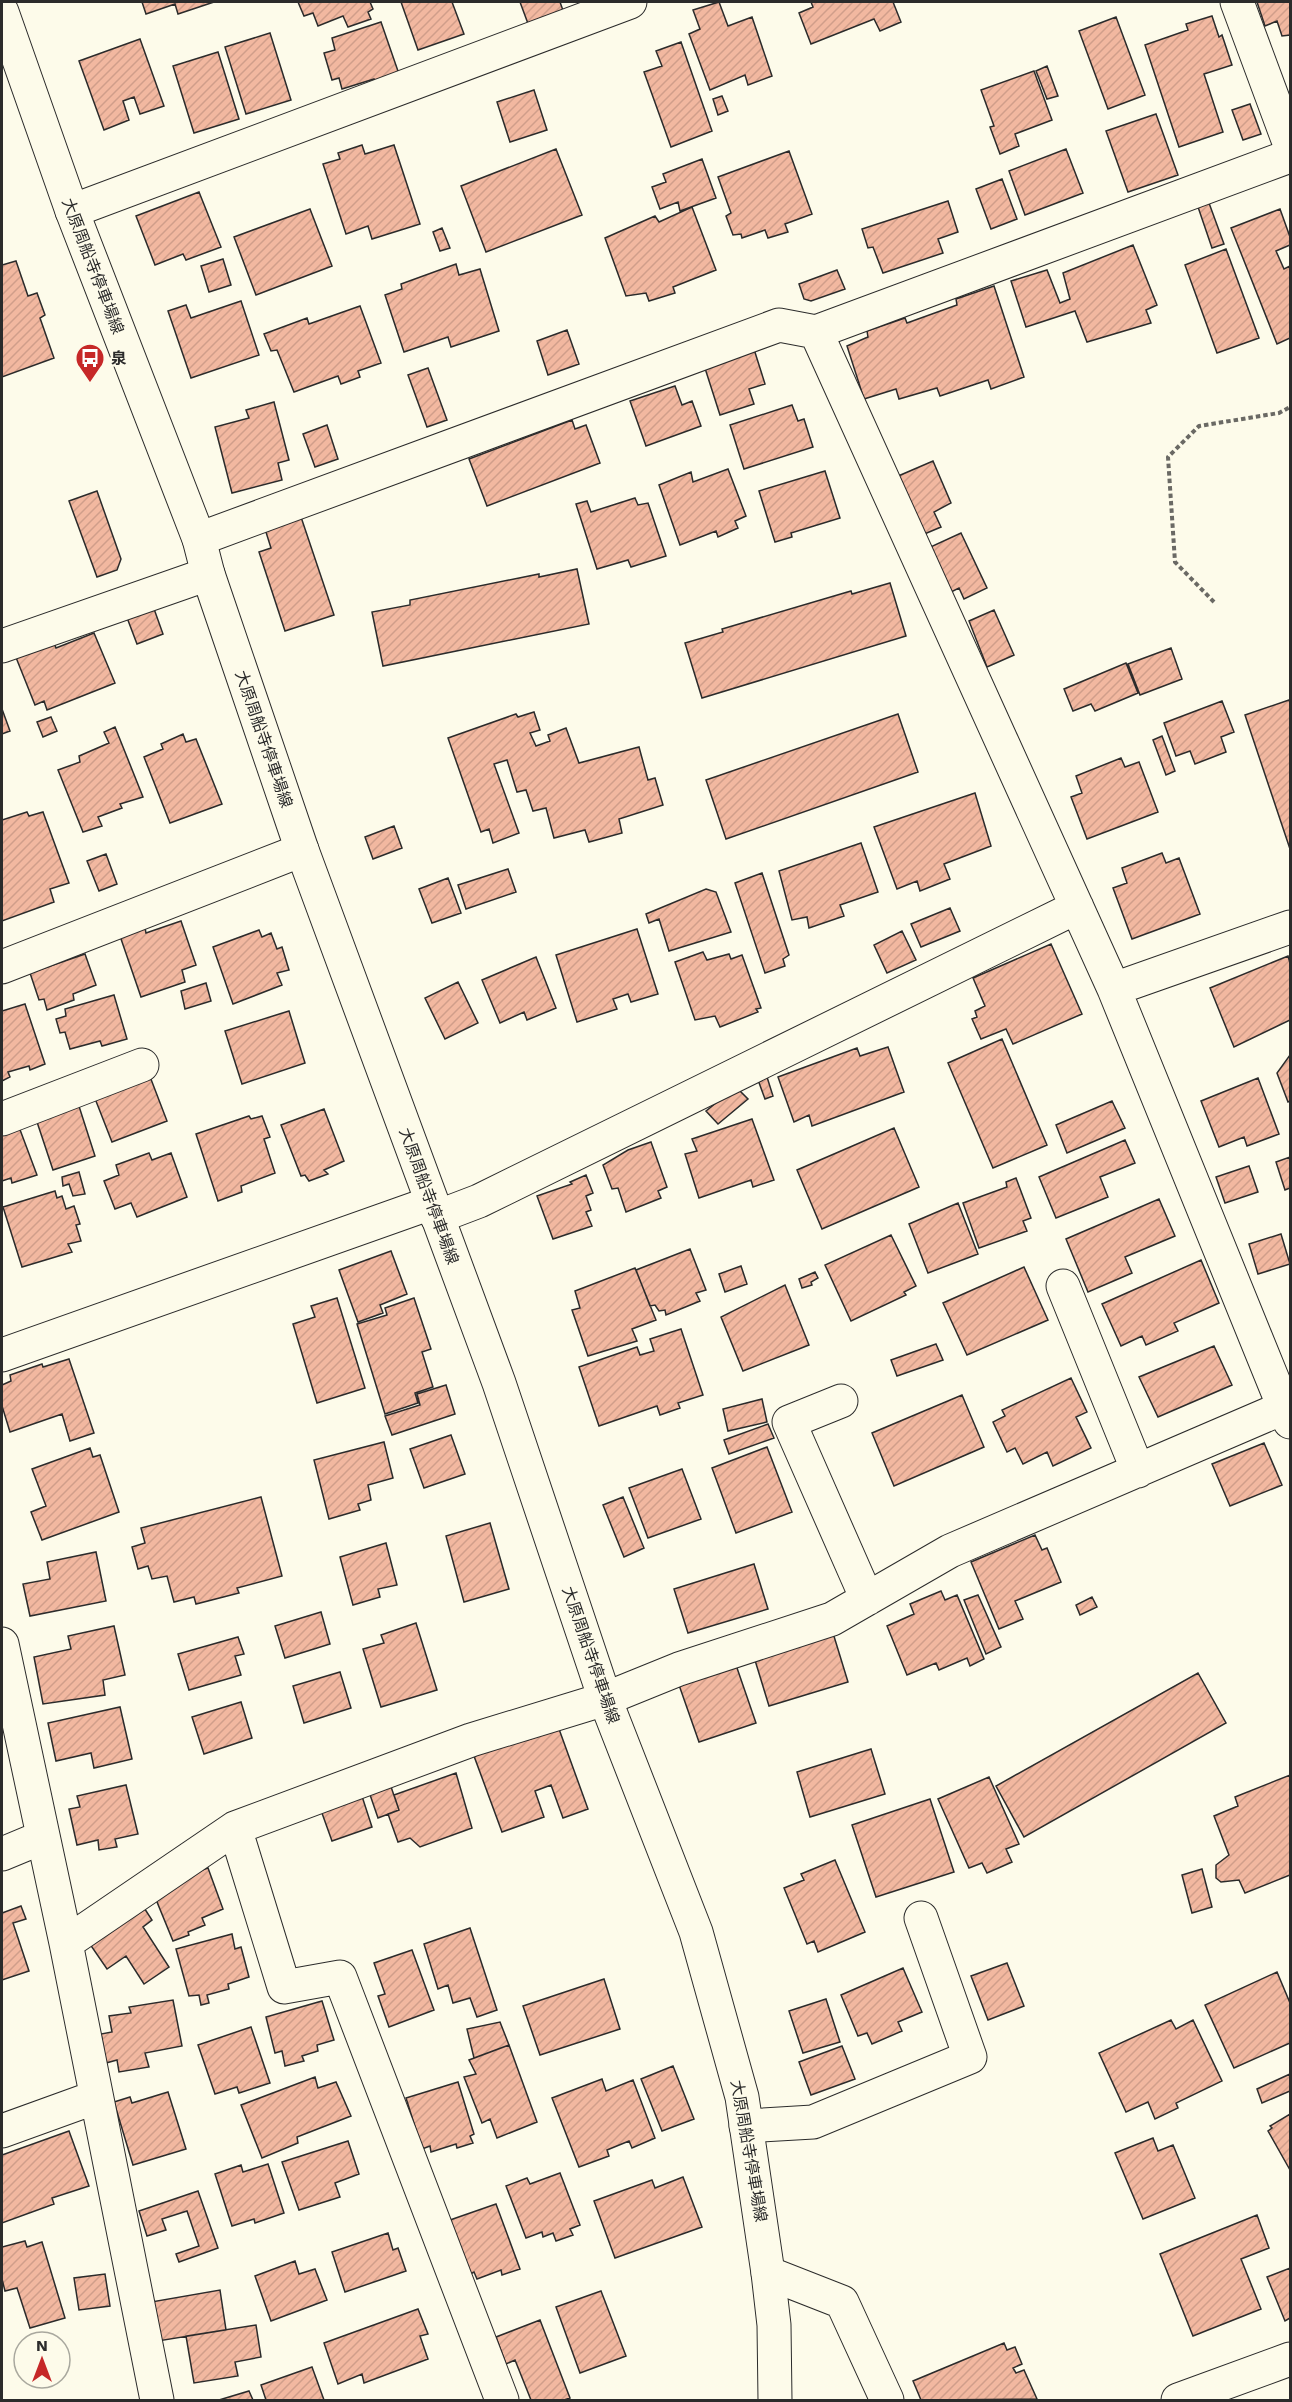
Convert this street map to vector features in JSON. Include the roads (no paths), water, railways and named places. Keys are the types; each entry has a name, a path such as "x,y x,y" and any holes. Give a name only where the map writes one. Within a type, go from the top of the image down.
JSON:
{"street":[{"path":"72,211 630,2"},
{"path":"1237,2 1290,145"},
{"name":"大原周船寺停車場線","path":"2,12 72,211 199,539 208,574 302,850 499,1383 604,1699 696,1932 742,2097 747,2126 774,2325 775,2400"},
{"path":"199,539 779,325 816,332 1290,156"},
{"path":"66,1943 235,1827 471,1740 604,1699 679,1669 832,1618 950,1551 1138,1471 1288,1414 1114,989 816,332"},
{"path":"2,646 208,574"},
{"path":"2,968 302,850"},
{"path":"2,1355 434,1210 479,1201 1077,907"},
{"path":"1114,989 1290,927"},
{"path":"2,1119 142,1065"},
{"path":"1063,1286 1138,1471"},
{"path":"841,1401 789,1422 867,1599"},
{"path":"2,1653 66,1943 157,2400"},
{"path":"235,1827 284,1986 340,1977 502,2400"},
{"path":"2,1854 43,1837"},
{"path":"747,2126 813,2122 970,2057 921,1918"},
{"path":"2,2132 96,2097"},
{"path":"768,2273 843,2302 887,2400"},
{"path":"1178,2400 1290,2359"}],"place":[{"name":"泉","path":"90,384"}]}
